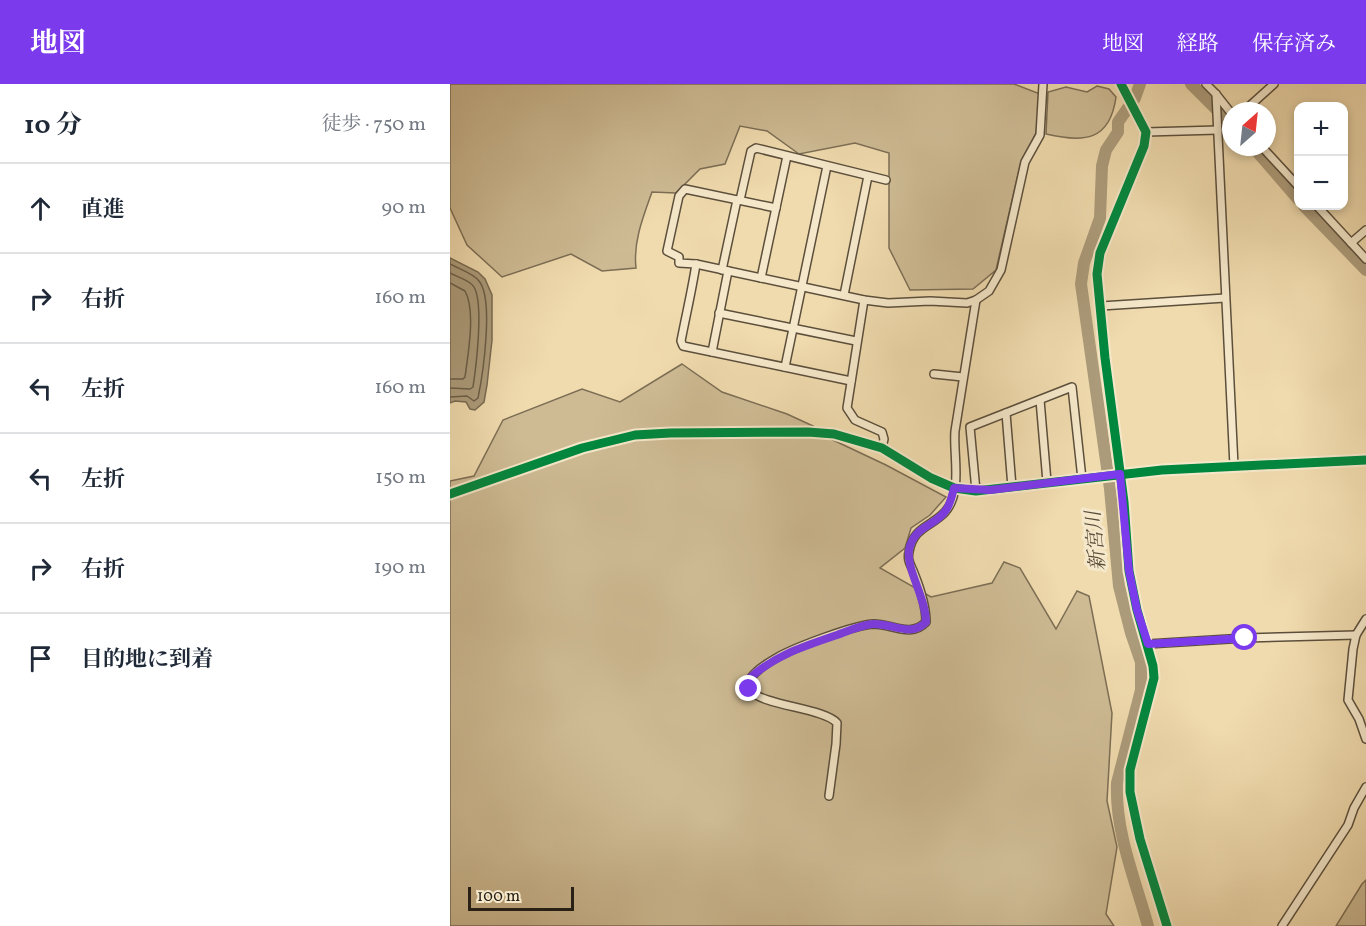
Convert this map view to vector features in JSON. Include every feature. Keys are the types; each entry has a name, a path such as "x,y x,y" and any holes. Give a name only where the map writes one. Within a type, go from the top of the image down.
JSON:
{"street":[{"path":"776,208 685,189 679,196 667,252 679,257 679,263 696,264 864,300 888,303 930,301 967,303 976,300 989,291 1001,270 1025,162 1040,135 1043,84"},
{"path":"1206,84 1222,102"},
{"path":"1254,102 1274,84"},
{"path":"1123,88 1146,132 1144,146 1100,253 1097,274 1116,475 1129,571 1137,610 1148,644 1154,678 1130,770 1130,792 1140,839 1167,926"},
{"path":"1216,94 1234,466"},
{"path":"1146,132 1218,130"},
{"path":"712,352 725,271 751,151 756,148 886,180"},
{"path":"761,278 787,156"},
{"path":"1271,156 1294,181"},
{"path":"785,368 827,166"},
{"path":"844,295 868,176"},
{"path":"1321,210 1366,259"},
{"path":"1352,243 1366,230"},
{"path":"696,264 681,341 683,346 851,381"},
{"path":"1101,306 1225,298"},
{"path":"864,300 847,408 855,420 882,432 884,439 882,448"},
{"path":"829,796 837,723 834,719 769,701 755,694 749,689 750,678 778,657 854,629 874,624 905,630 921,627 926,622 926,611 914,573 908,562 909,551 912,540 919,530 945,512 951,500 957,476 954,448 976,300"},
{"path":"719,313 856,341"},
{"path":"934,374 963,377"},
{"path":"976,491 970,427 1072,387 1082,479"},
{"path":"1040,400 1047,482"},
{"path":"1006,413 1012,487"},
{"path":"450,494 582,448 635,435 670,433 808,432 834,434 882,448 931,478 954,488 976,491 1116,475 1234,466 1366,460"},
{"path":"1366,619 1356,635 1348,700 1359,719 1366,739"},
{"path":"1148,644 1245,638 1356,635"},
{"path":"1282,926 1348,825 1354,808 1366,787"}],"shaded area":[{"path":"450,84 1014,84 1040,94 1036,133 1021,161 996,270 973,289 910,290 889,248 889,153 855,143 799,154 767,131 740,126 725,164 700,169 676,193 652,192 637,239 636,268 602,271 571,254 502,277 467,245 450,208"},
{"path":"1097,86 1109,89 1116,97 1108,123 1101,130 1083,138 1046,134 1048,92 1066,87 1087,92"},
{"path":"682,364 722,392 787,414 813,426 833,440 946,497 930,515 911,528 905,548 880,568 931,597 992,583 1004,562 1020,568 1056,629 1077,591 1089,596 1112,713 1107,801 1117,847 1106,914 1114,926 450,926 450,481 474,476 503,420 582,389 620,402"},
{"path":"1366,880 1366,926 1336,926 1362,884"}],"water":[{"path":"450,258 478,272 485,279 492,295 492,340 487,385 484,402 475,410 470,409 466,402 450,403"}],"waterway":[{"name":"新宮川","path":"1140,84 1135,98 1118,122 1118,132 1106,150 1102,166 1100,218 1084,263 1081,284 1110,489 1119,586 1141,662 1141,690 1117,783 1117,801 1127,855 1148,926"},
{"path":"1191,84 1222,115"},
{"path":"1261,156 1294,194"},
{"path":"1308,210 1366,270"}],"cycle path":[{"path":"1121,84 1146,132 1144,146 1100,253 1097,274 1105,358 1124,502 1129,571 1154,678 1130,770 1130,792 1140,839 1167,926"},
{"path":"450,494 582,448 635,435 670,433 808,432 834,434 882,448 931,478 954,488 976,491 1162,470 1366,460"}],"route":[{"path":"749,689 750,678 759,670 778,657 798,648 874,624 905,630 921,627 926,622 926,611 914,573 908,562 909,551 912,540 919,530 945,512 954,488 990,490 1120,474 1129,571 1137,610 1148,644 1245,638"}]}
